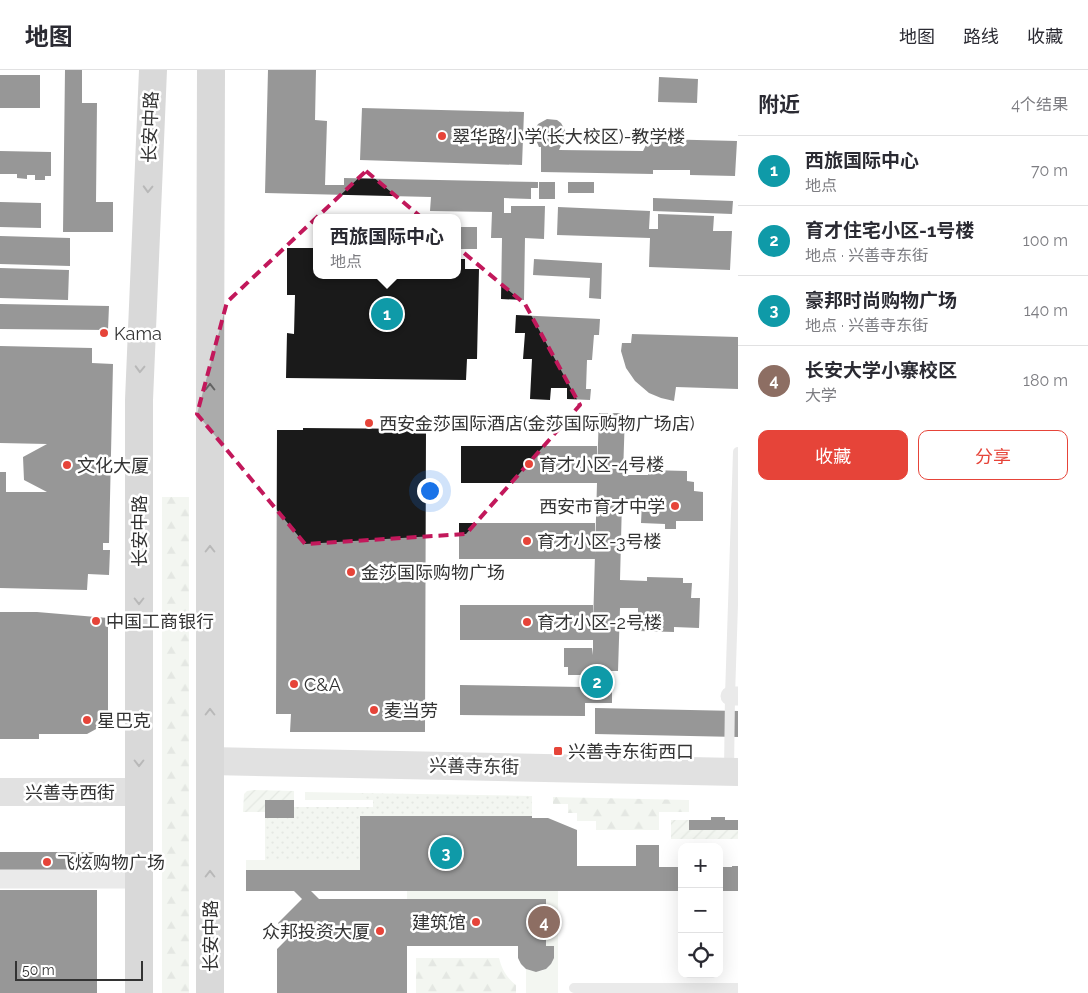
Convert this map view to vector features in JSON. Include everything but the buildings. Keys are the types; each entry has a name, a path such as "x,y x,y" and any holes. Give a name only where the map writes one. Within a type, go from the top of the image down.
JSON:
{"main road":[{"name":"长安中路","path":"139,993 139,400 152,70"},
{"name":"长安中路","path":"210,993 211,70"}],"street":[{"name":"兴善寺东街","path":"210,761 734,772"},
{"name":"兴善寺西街","path":"0,792 139,792"},
{"path":"0,879 139,879"}],"lane":[{"path":"734,772 738,452"},
{"path":"574,988 648,991 738,988"}],"highlighted area":[{"path":"366,171 525,304 580,405 466,534 305,544 197,414 227,302"}],"green space":[{"path":"162,497 189,497 189,993 162,993"},
{"path":"247,791 294,791 294,800 266,800 265,812 243,812 244,794"},
{"path":"305,792 360,793 360,800 305,800"},
{"path":"360,793 532,796 532,816 360,816 360,860 265,860 265,818 293,818 294,807 373,807 373,800 360,800"},
{"path":"553,797 689,800 689,812 659,812 659,830 596,830 596,821 577,821 577,813 568,813 568,804 553,804"},
{"path":"671,820 689,820 689,830 738,830 738,839 671,839"},
{"path":"246,860 360,860 360,870 246,870"},
{"path":"407,891 558,891 558,993 526,993 526,969 542,971 549,967 553,957 554,946 546,946 546,899 407,899"},
{"path":"416,958 499,958 505,973 516,985 516,993 416,993"}],"place":[{"name":"翠华路小学(长大校区)-教学楼","path":"442,136"},
{"name":"西旅国际中心","path":"387,314"},
{"name":"Kama","path":"104,333"},
{"name":"西安金莎国际酒店(金莎国际购物广场店)","path":"369,423"},
{"name":"育才小区-4号楼","path":"529,464"},
{"name":"文化大厦","path":"67,465"},
{"name":"西安市育才中学","path":"675,506"},
{"name":"育才小区-3号楼","path":"527,541"},
{"name":"金莎国际购物广场","path":"351,572"},
{"name":"中国工商银行","path":"96,621"},
{"name":"育才小区-2号楼","path":"527,622"},
{"name":"育才住宅小区-1号楼","path":"597,682"},
{"name":"C&A","path":"294,684"},
{"name":"麦当劳","path":"374,710"},
{"name":"星巴克","path":"87,720"},
{"name":"兴善寺东街西口","path":"558,751"},
{"name":"豪邦时尚购物广场","path":"446,853"},
{"name":"飞炫购物广场","path":"47,862"},
{"name":"建筑馆","path":"476,922"},
{"name":"长安大学小寨校区","path":"544,922"},
{"name":"众邦投资大厦","path":"380,931"}]}
